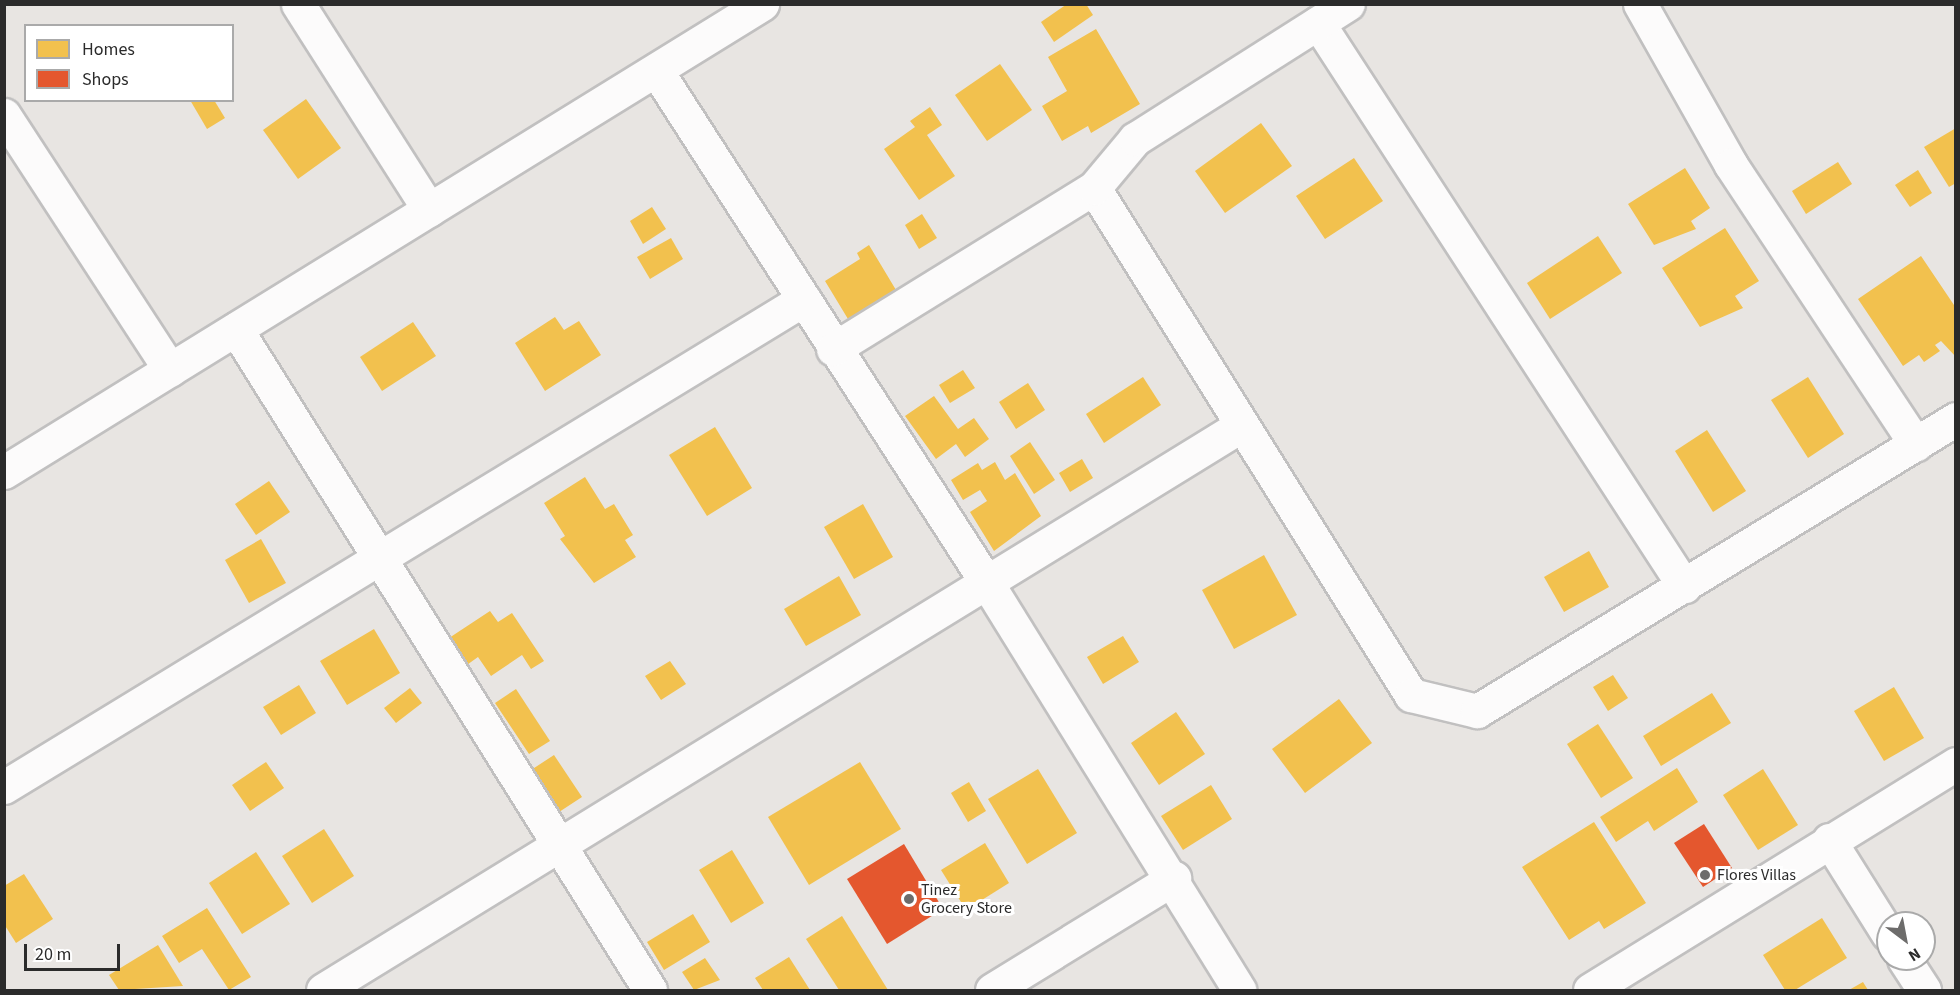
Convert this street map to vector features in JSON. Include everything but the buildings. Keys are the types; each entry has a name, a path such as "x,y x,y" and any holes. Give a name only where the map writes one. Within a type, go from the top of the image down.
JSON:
{"street":[{"path":"298,4 429,210"},
{"path":"4,472 762,4"},
{"path":"834,349 1094,188 1135,139 1348,4"},
{"path":"1640,4 1731,165 1916,444"},
{"path":"1318,22 1684,586"},
{"path":"656,70 1174,878 1239,990"},
{"path":"4,115 170,370"},
{"path":"1094,188 1239,426 1411,695 1477,711 1956,419"},
{"path":"4,787 378,556 804,299"},
{"path":"236,329 650,990"},
{"path":"323,990 557,842 987,583 1239,426"},
{"path":"1590,990 1829,840 1956,764"},
{"path":"1829,840 1876,915"},
{"path":"992,990 1174,878"},
{"path":"1912,971 1924,990"}],"place":[{"name":"Flores Villas","path":"1705,875"},
{"name":"Tinez Grocery Store","path":"909,899"}]}
